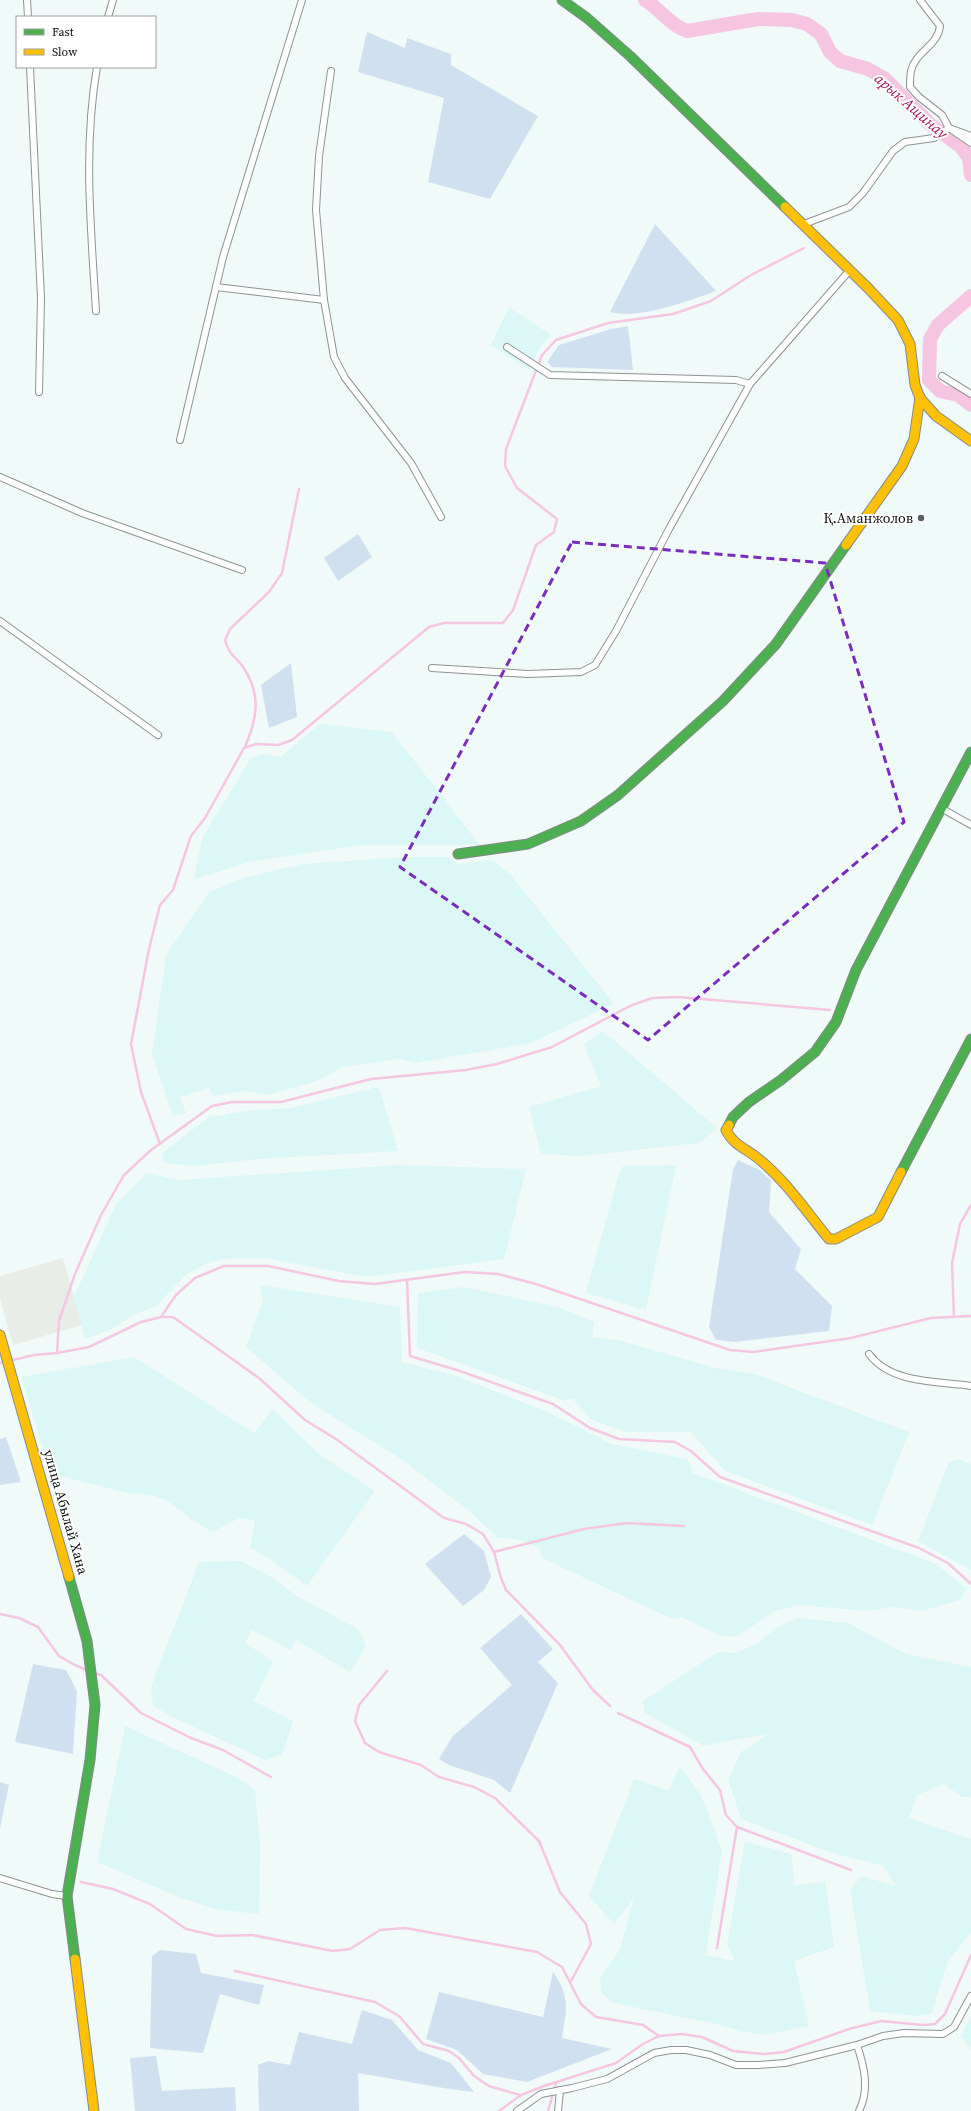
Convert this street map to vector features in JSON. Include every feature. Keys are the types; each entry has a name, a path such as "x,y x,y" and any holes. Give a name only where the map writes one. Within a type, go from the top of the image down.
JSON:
{"street":[{"path":"28,0 28,16"},
{"path":"108,16 112,0"},
{"path":"180,440 223,257 302,0"},
{"path":"458,854 528,844 581,821 618,795 723,701 776,644 902,466 914,439 920,397 914,375 910,343 901,324 804,224 630,56 587,18 562,0"},
{"path":"920,0 940,26 939,35 918,58 911,70 910,87 919,97 942,115 949,128 971,143"},
{"path":"30,68 40,298 39,392"},
{"path":"96,311 88,196 88,148 92,98 97,68"},
{"path":"331,71 319,156 316,210 324,300 334,357 345,378 411,463 441,517"},
{"path":"804,224 849,207 863,193 893,151 905,142 934,138 949,128"},
{"path":"949,128 971,136"},
{"path":"432,668 528,674 581,672 595,666 750,384 850,270"},
{"path":"216,287 324,300"},
{"path":"508,347 550,376 736,380 750,384"},
{"path":"942,376 971,394"},
{"path":"920,397 932,412 971,441"},
{"path":"0,477 82,513 242,570"},
{"path":"0,621 158,735"},
{"path":"971,752 856,970 836,1022 815,1052 781,1080 749,1102 733,1117 726,1130 730,1139 755,1156 782,1179 829,1239 836,1239 878,1217 971,1039"},
{"path":"941,808 971,825"},
{"name":"улица Абылай Хана","path":"1,1339 88,1641 93,1678 95,1713 92,1748 70,1870 67,1896 94,2111"},
{"path":"869,1354 877,1365 898,1376 971,1386"},
{"path":"0,1878 52,1894 67,1896"},
{"path":"517,2111 541,2094 607,2079 654,2054 670,2050 686,2050 710,2055 736,2065 758,2065 785,2063 857,2045 883,2036 904,2033 943,2034 954,2027 971,1996"},
{"path":"857,2045 866,2082 860,2111"},
{"path":"558,2111 560,2090"}],"highlighted area":[{"path":"572,542 825,563 904,822 648,1040 400,867"}],"shaded area":[{"path":"367,32 405,48 407,38 451,54 451,65 538,116 490,199 428,182 444,98 358,72"},
{"path":"655,224 716,291 649,312 622,314 610,312"},
{"path":"509,307 551,335 541,346 529,370 491,345"},
{"path":"628,326 633,370 552,367 547,362 559,345 611,329"},
{"path":"358,534 372,557 338,581 324,558"},
{"path":"291,663 297,717 269,728 261,685"},
{"path":"320,724 392,732 480,845 360,845 249,862 193,880 203,836 251,758 263,754 280,757"},
{"path":"404,857 448,857 457,864 492,860 510,874 614,1004 528,1044 415,1063 400,1059 343,1067 317,1081 268,1095 244,1091 213,1096 209,1088 180,1097 186,1113 173,1116 152,1054 166,955 209,892 243,878 304,864"},
{"path":"603,1031 717,1128 700,1143 580,1156 541,1154 529,1107 601,1086 584,1044"},
{"path":"379,1087 398,1151 260,1159 192,1166 164,1163 162,1153 209,1117 246,1111 290,1108"},
{"path":"738,1160 758,1169 771,1180 769,1212 801,1249 795,1269 832,1306 829,1331 734,1342 716,1340 709,1327 733,1169"},
{"path":"398,1165 526,1169 504,1259 366,1277 265,1258 224,1259 205,1264 186,1275 156,1306 135,1314 112,1329 85,1339 74,1297 116,1204 147,1173 181,1180"},
{"path":"676,1165 646,1310 586,1293 618,1177 623,1166"},
{"path":"63,1258 82,1325 13,1345 0,1298 0,1276"},
{"path":"260,1285 400,1307 402,1362 454,1375 547,1412 612,1444 688,1459 693,1473 936,1564 967,1589 960,1600 922,1611 894,1607 866,1611 799,1605 775,1611 736,1637 721,1636 681,1617 672,1619 542,1558 540,1548 516,1539 498,1538 469,1511 404,1461 311,1403 246,1347 263,1300"},
{"path":"464,1287 558,1307 594,1322 592,1337 618,1340 716,1368 755,1374 909,1432 872,1525 725,1471 691,1432 625,1432 590,1419 573,1399 563,1400 417,1348 418,1293"},
{"path":"134,1357 254,1433 273,1409 319,1454 375,1491 307,1586 270,1559 250,1548 255,1520 239,1518 213,1532 195,1522 166,1500 150,1495 127,1493 51,1474 21,1377"},
{"path":"6,1437 21,1482 0,1485 0,1439"},
{"path":"958,1459 971,1464 971,1570 918,1541 949,1462"},
{"path":"464,1534 484,1551 491,1577 484,1590 463,1606 425,1564"},
{"path":"241,1561 273,1578 295,1595 358,1629 366,1646 350,1672 296,1640 291,1650 252,1630 245,1643 273,1661 254,1701 293,1721 282,1755 265,1760 168,1715 153,1705 151,1687 199,1562"},
{"path":"521,1614 553,1649 538,1662 558,1683 510,1793 494,1780 449,1765 439,1759 452,1737 512,1685 480,1648"},
{"path":"798,1618 848,1623 906,1654 971,1667 971,1797 962,1797 944,1784 917,1795 909,1818 971,1839 971,1932 947,1963 932,2013 917,2016 870,2011 850,1889 862,1876 896,1886 883,1866 835,1854 741,1819 728,1779 741,1752 770,1733 704,1746 645,1713 643,1701 718,1652 736,1653 760,1642 776,1628"},
{"path":"33,1664 66,1670 77,1691 73,1754 15,1742"},
{"path":"125,1726 236,1777 255,1790 260,1845 259,1914 214,1909 176,1896 97,1862"},
{"path":"680,1766 701,1795 722,1850 706,1955 735,1961 727,1944 745,1842 792,1854 794,1886 825,1881 834,1947 794,1961 809,2026 765,2035 740,2031 716,2024 613,2003 601,1992 600,1978 620,1949 634,1898 614,1924 589,1896 634,1779 669,1790"},
{"path":"0,1782 9,1785 0,1828"},
{"path":"160,1950 196,1954 201,1973 264,1985 259,2005 220,1994 203,2053 150,2048 152,1956"},
{"path":"553,1972 563,1989 565,1996 566,2011 562,2038 612,2049 527,2082 483,2074 457,2050 426,2039 439,1992 543,2017"},
{"path":"362,2010 392,2020 418,2050 451,2063 474,2092 358,2073 359,2111 259,2111 258,2065 268,2061 290,2065 299,2032 352,2044"},
{"path":"971,2015 971,2050 961,2037"},
{"path":"156,2056 162,2091 235,2087 236,2111 135,2111 130,2058"}],"waterway":[{"name":"арык Ащинау","path":"645,0 675,25 687,31 758,19 792,20 807,24 821,34 830,52 840,61 868,69 884,78 930,124 961,147 969,158 971,175"},
{"path":"160,1144 141,1092 131,1044 149,949 160,905 173,890 191,836 205,818 244,748 256,744 278,745 292,740 429,627 444,623 503,623 513,610 536,545 554,532 557,519 517,488 505,466 506,449 542,355 556,340 608,323 673,314 711,301 751,275 804,248"},
{"name":"арык Ащинау","path":"971,296 938,325 930,339 929,380 940,391 958,395 971,405"},
{"path":"245,747 252,728 256,709 254,690 245,670 231,654 225,640 230,629 269,592 282,573 299,489"},
{"path":"57,1353 59,1321 75,1274 101,1215 124,1175 151,1150 212,1106 232,1102 281,1102 371,1079 466,1070 497,1064 552,1047 630,1006 652,998 678,997 830,1010"},
{"path":"954,1317 952,1263 960,1224 971,1205"},
{"path":"161,1317 176,1295 195,1278 224,1266 268,1266 339,1281 375,1284 465,1272 498,1274 536,1284 730,1350 754,1352 851,1338 931,1318 971,1316"},
{"path":"407,1280 410,1356 457,1370 553,1404 590,1428 619,1439 675,1442 691,1451 720,1477 919,1548 948,1563 971,1584"},
{"path":"0,1363 34,1355 57,1353 89,1347 141,1322 161,1317 173,1317 259,1378 305,1420 336,1439 444,1518 466,1524 483,1534 494,1552 506,1590 560,1645 593,1690 610,1706"},
{"path":"494,1552 584,1529 627,1523 684,1526"},
{"path":"0,1614 19,1618 38,1627 59,1656 89,1671"},
{"path":"387,1671 359,1705 355,1721 365,1743 379,1752 421,1765 439,1777 474,1787 495,1798 539,1841 560,1892 586,1924 591,1944 571,1981"},
{"path":"94,1673 101,1675 141,1713 191,1738 223,1750 271,1777"},
{"path":"618,1713 690,1747 703,1769 720,1790 726,1815 737,1827 851,1870"},
{"path":"717,1948 737,1827"},
{"path":"81,1882 113,1889 150,1904 186,1929 217,1936 252,1935 333,1951 350,1949 380,1930 405,1928 537,1952 562,1967 581,2004 596,2017 643,2025 659,2036"},
{"path":"499,2111 521,2095 616,2063 643,2044 659,2036 682,2034 702,2037 733,2051 765,2054 784,2052 849,2029 881,2021 923,2025 935,2024 945,2014 971,1955"},
{"path":"235,1971 375,2002 399,2016 423,2044 449,2051 459,2058 474,2076 489,2086 520,2095"},
{"path":"548,2111 556,2083"}],"traffic: fast":[{"path":"562,0 587,18 630,56 785,207"},
{"path":"458,854 528,844 581,821 618,795 723,701 776,644 846,545"},
{"path":"729,1125 733,1117 749,1102 781,1080 815,1052 836,1022 856,970 971,752"},
{"path":"901,1172 971,1039"},
{"path":"69,1577 87,1641 95,1705 90,1760 67,1896 75,1959"}],"traffic: slow":[{"path":"785,207 868,288 898,320 910,344 915,385 920,398 936,416 971,441"},
{"path":"846,545 902,466 914,439 920,397"},
{"path":"729,1125 726,1130 729,1135 776,1175 829,1239 836,1239 878,1217 901,1172"},
{"path":"0,1335 69,1577"},
{"path":"75,1959 94,2111"}],"place":[{"name":"Қ.Аманжолов","path":"921,518"}]}
